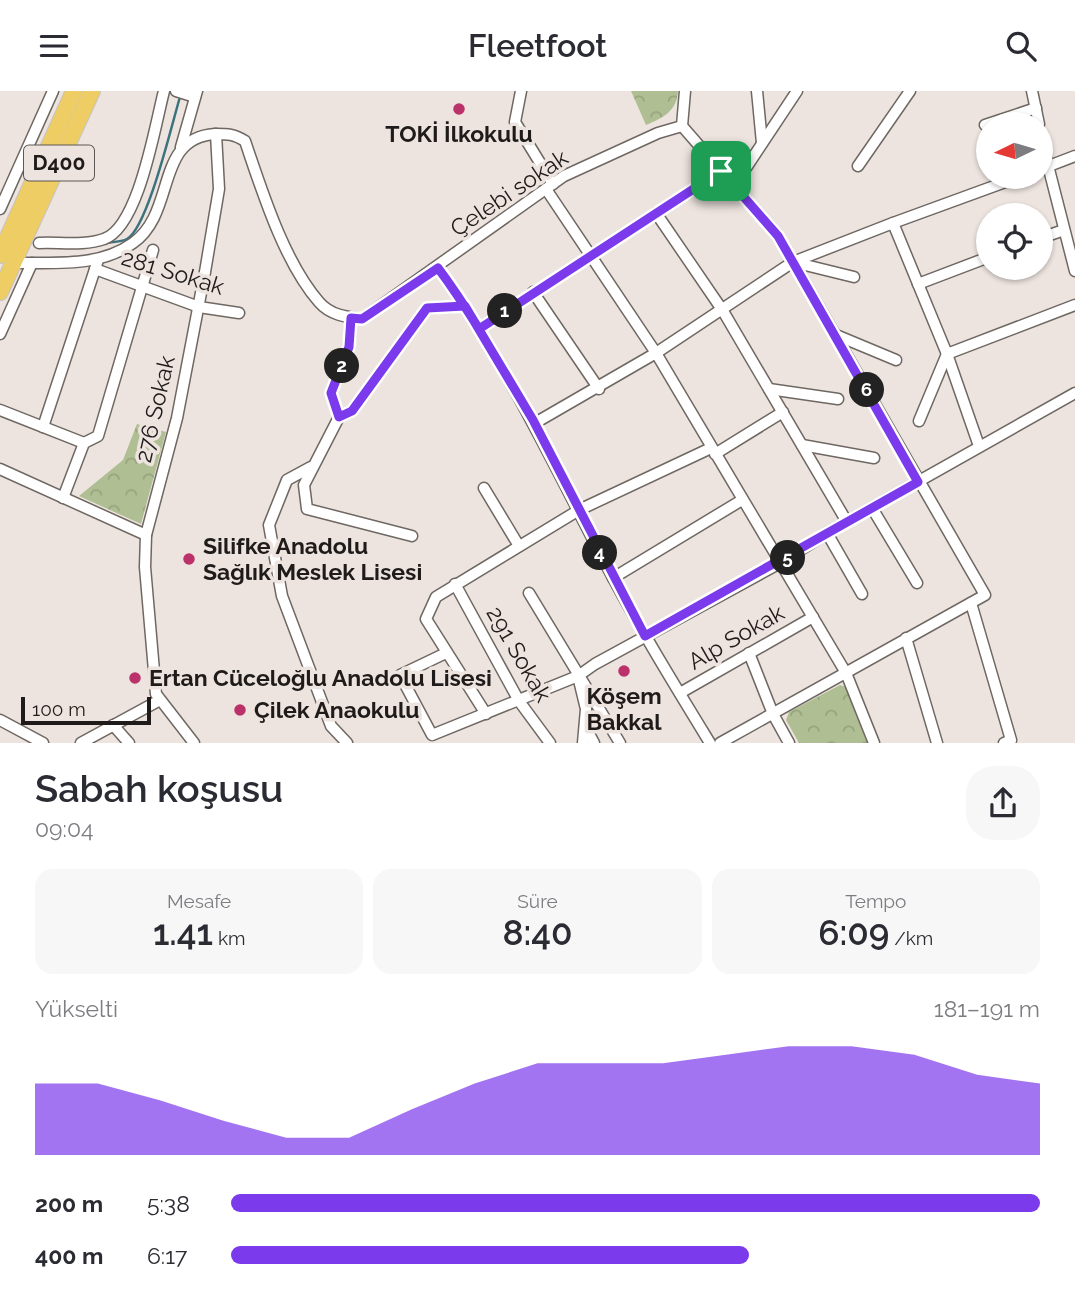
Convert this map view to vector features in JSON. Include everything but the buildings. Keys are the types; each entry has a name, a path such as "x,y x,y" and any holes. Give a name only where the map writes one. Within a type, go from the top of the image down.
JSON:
{"highway":[{"name":"D400","path":"25,238 74,91"},
{"name":"D400","path":"6,259 25,238 92,91"},
{"path":"0,292 6,259"}],"street":[{"path":"0,209 53,91"},
{"path":"25,238 105,239 121,228 134,204 164,91"},
{"path":"6,259 32,263 97,264 137,240 154,220 181,148 196,94 176,91"},
{"path":"521,91 515,122 549,186 590,255 656,353 846,673 874,743"},
{"path":"685,91 682,126 778,236 985,595 720,743"},
{"path":"757,91 762,143"},
{"path":"734,185 797,91"},
{"path":"858,166 909,91"},
{"path":"1032,91 1036,112"},
{"path":"1023,112 1035,108"},
{"name":"Çelebi sokak","path":"351,318 362,319 438,268 549,186 658,133 682,126"},
{"path":"181,148 196,135 233,133 245,141 288,252 320,303 340,317 351,318 349,347 331,393 339,417"},
{"name":"276 Sokak","path":"158,697 145,568 146,535 177,418 199,307 219,189 216,134"},
{"path":"1054,164 1075,156"},
{"path":"479,329 721,171"},
{"path":"535,423 598,389 656,353 793,262 986,189"},
{"path":"1051,189 1075,271"},
{"path":"656,213 723,311 847,522"},
{"path":"893,223 947,355 979,446"},
{"path":"1053,234 1064,230"},
{"path":"63,498 84,443 98,436 153,250"},
{"path":"793,262 854,277"},
{"path":"918,283 976,262"},
{"path":"0,334 32,263"},
{"path":"43,427 97,264"},
{"name":"281 Sokak","path":"97,264 142,286 199,307 239,313"},
{"path":"438,268 465,306 535,423 613,578 710,743"},
{"path":"533,292 598,389"},
{"path":"919,421 947,355 1075,305"},
{"path":"412,536 307,509 304,485 339,417 352,411 427,308 465,306"},
{"path":"836,335 896,360"},
{"path":"769,389 838,399"},
{"path":"446,653 400,675 432,735 578,676 1075,393"},
{"path":"0,410 84,443"},
{"path":"486,714 426,619 436,597 579,510 713,451 783,412"},
{"path":"802,445 874,458"},
{"path":"311,467 287,480 269,525 282,596 331,726 347,743"},
{"path":"0,469 146,535"},
{"path":"484,488 519,546"},
{"path":"613,578 742,500"},
{"path":"872,508 916,583"},
{"path":"827,533 862,594"},
{"name":"291 Sokak","path":"455,584 520,701 550,743"},
{"path":"529,593 620,743"},
{"path":"971,603 1011,740 1004,743"},
{"name":"Alp Sokak","path":"680,693 813,617"},
{"path":"906,638 937,743"},
{"path":"749,653 773,715 789,743"},
{"path":"578,676 586,709 583,743"},
{"path":"81,743 158,697 194,743"},
{"path":"0,720 43,743"},
{"path":"113,725 129,743"},
{"path":"585,726 594,743"}],"green space":[{"path":"631,91 678,91 672,109 646,125"},
{"path":"137,424 166,432 141,524 79,496 123,460"},
{"path":"840,685 849,688 870,743 799,743 786,720 789,712"}],"waterway":[{"path":"105,243 127,239 135,231 151,196 180,97"}],"place":[{"name":"TOKİ İlkokulu","path":"459,109"},
{"name":"Silifke Anadolu Sağlık Meslek Lisesi","path":"189,559"},
{"name":"Köşem Bakkal","path":"624,671"},
{"name":"Ertan Cüceloğlu Anadolu Lisesi","path":"135,678"},
{"name":"Çilek Anaokulu","path":"240,710"}],"route":[{"path":"721,171 479,329 465,306 460,298 438,268 362,319 351,318 349,347 331,393 339,417 352,411 427,308 465,306 533,420 600,554 645,636 780,563 918,482 778,236 721,171"}]}
